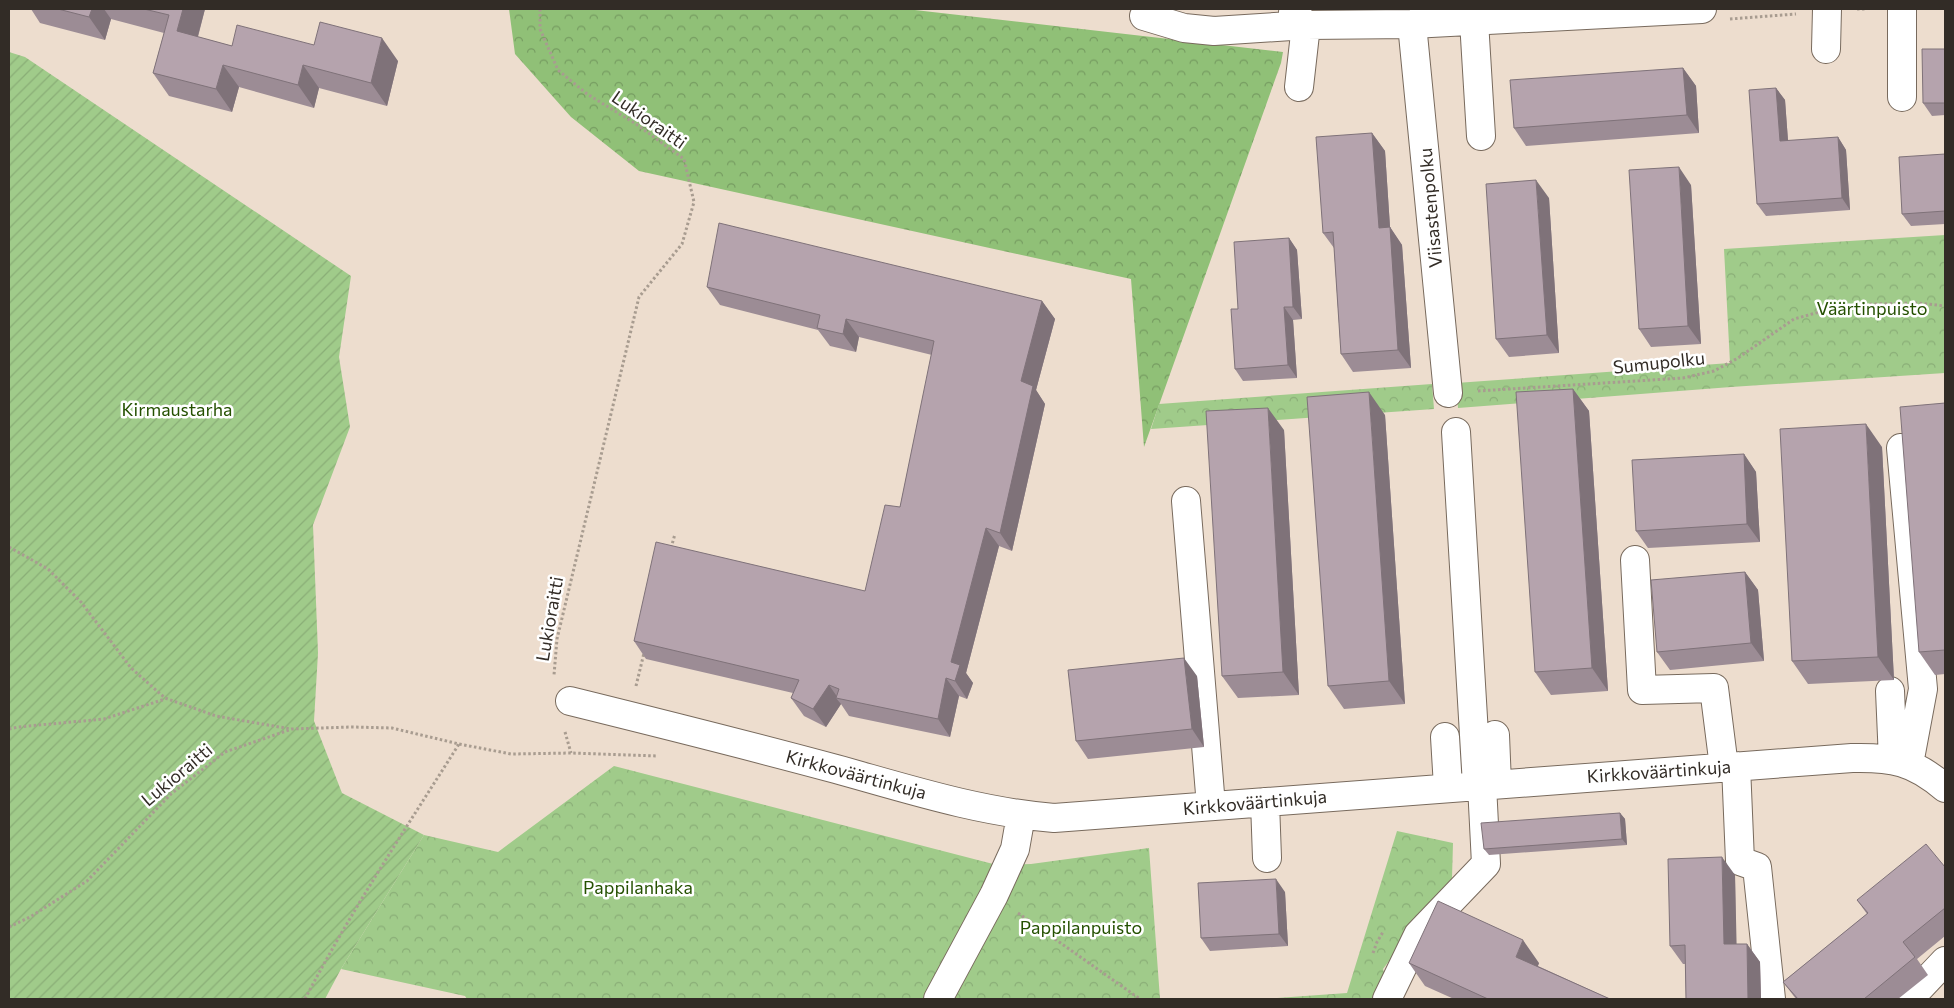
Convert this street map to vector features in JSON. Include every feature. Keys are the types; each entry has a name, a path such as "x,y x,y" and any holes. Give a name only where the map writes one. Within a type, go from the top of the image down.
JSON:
{"street":[{"path":"1144,16 1184,28 1214,31 1298,17 1412,24 1702,9"},
{"path":"1826,48 1827,9"},
{"path":"1902,9 1902,97"},
{"path":"1298,17 1299,87"},
{"path":"1474,21 1481,136"},
{"name":"Viisastenpolku","path":"1412,24 1448,393"},
{"path":"1387,999 1418,935 1486,864 1485,785 1456,432"},
{"path":"1901,448 1923,689 1901,762"},
{"path":"1186,501 1211,806"},
{"path":"1635,560 1642,690 1714,688 1730,766 1740,861 1757,868 1771,999"},
{"path":"1172,664 1199,662"},
{"path":"1890,691 1901,762"},
{"name":"Kirkkoväärtinkuja","path":"566,713 628,716 717,737 946,800 1021,816 1054,818 1852,758 1883,757 1901,762 1933,777 1945,788"},
{"path":"1485,785 1495,735"},
{"path":"1445,737 1448,787"},
{"path":"1265,802 1266,858"},
{"path":"938,999 994,895 1014,849 1021,816"},
{"path":"1909,999 1945,961"}],"path":[{"name":"Lukioraitti","path":"540,9 540,29 558,70 587,94 636,124 684,159 694,202 682,244 639,297 557,639 554,677"},
{"name":"Sumupolku","path":"1448,393 1683,378 1714,371 1738,358 1794,319 1834,308 1873,304 1918,303 1945,306"},
{"path":"670,553 675,534"},
{"path":"9,547 48,569 81,602 131,668 166,698 216,716 292,729"},
{"path":"618,755 645,648"},
{"path":"9,729 104,719 166,698"},
{"name":"Lukioraitti","path":"9,927 30,917 87,881 171,794 225,752 292,729 352,726 392,728 511,754 572,753 566,713"},
{"path":"305,999 379,869 459,744"},
{"path":"994,895 1140,999"}],"green space":[{"path":"509,9 906,9 1283,52 1281,63 1144,447 1131,279 639,171 571,117 515,54"},
{"name":"Kirmaustarha","path":"9,52 25,57 351,276 339,357 350,427 313,525 318,653 314,721 342,793 424,835 341,969 325,999 9,999"},
{"name":"Väärtinpuisto","path":"1945,235 1945,373 1458,408 1456,383 1730,363 1724,249"},
{"path":"1432,384 1434,409 1151,429 1159,404"},
{"name":"Pappilanhaka","path":"614,766 997,865 1031,864 1149,848 1160,999 467,999 465,996 341,969 424,835 498,852"},
{"path":"1397,831 1453,843 1452,878 1383,969 1392,999 1263,999 1347,993"}],"building":[{"path":"58,9 92,9 89,17"},
{"path":"144,9 183,9 177,31 232,46 237,25 314,45 320,22 382,38 371,83 303,65 298,85 223,65 216,89 153,73 169,15"},
{"path":"1922,49 1945,49 1945,103 1923,103"},
{"path":"1683,68 1687,115 1514,128 1510,80"},
{"path":"1776,88 1780,141 1838,137 1842,198 1757,204 1749,90"},
{"path":"1372,133 1379,228 1390,227 1398,350 1341,354 1333,232 1323,233 1316,137"},
{"path":"1945,154 1945,211 1902,214 1899,157"},
{"path":"1679,167 1688,326 1639,329 1629,170"},
{"path":"1536,180 1547,335 1496,339 1486,184"},
{"path":"719,223 1042,301 1021,381 1033,386 1000,533 986,528 951,662 960,665 955,681 946,678 938,719 836,698 839,689 829,685 813,709 791,698 799,680 634,641 656,542 865,591 885,505 900,507 934,341 846,319 843,334 817,328 820,315 707,287"},
{"path":"1289,238 1293,307 1284,307 1288,365 1235,369 1231,309 1238,309 1234,242"},
{"path":"1573,389 1592,668 1535,672 1516,392"},
{"path":"1369,392 1389,681 1328,686 1307,397"},
{"path":"1945,403 1945,650 1919,652 1900,407"},
{"path":"1268,408 1283,672 1222,676 1206,411"},
{"path":"1866,424 1878,657 1792,661 1780,429"},
{"path":"1744,454 1747,524 1636,531 1632,460"},
{"path":"1745,572 1751,643 1657,652 1651,580"},
{"path":"1184,658 1192,729 1076,741 1068,670"},
{"path":"1620,813 1622,839 1484,849 1481,823"},
{"path":"1926,844 1945,867 1945,908 1903,942 1915,957 1864,999 1798,999 1783,982 1868,913 1857,900"},
{"path":"1722,857 1724,944 1747,944 1748,999 1686,999 1685,945 1670,946 1668,859"},
{"path":"1276,879 1279,934 1201,938 1198,883"},
{"path":"1438,901 1523,940 1516,957 1610,999 1488,999 1409,963"}],"park label":[{"name":"Pappilanpuisto","path":"1081,928"}]}
